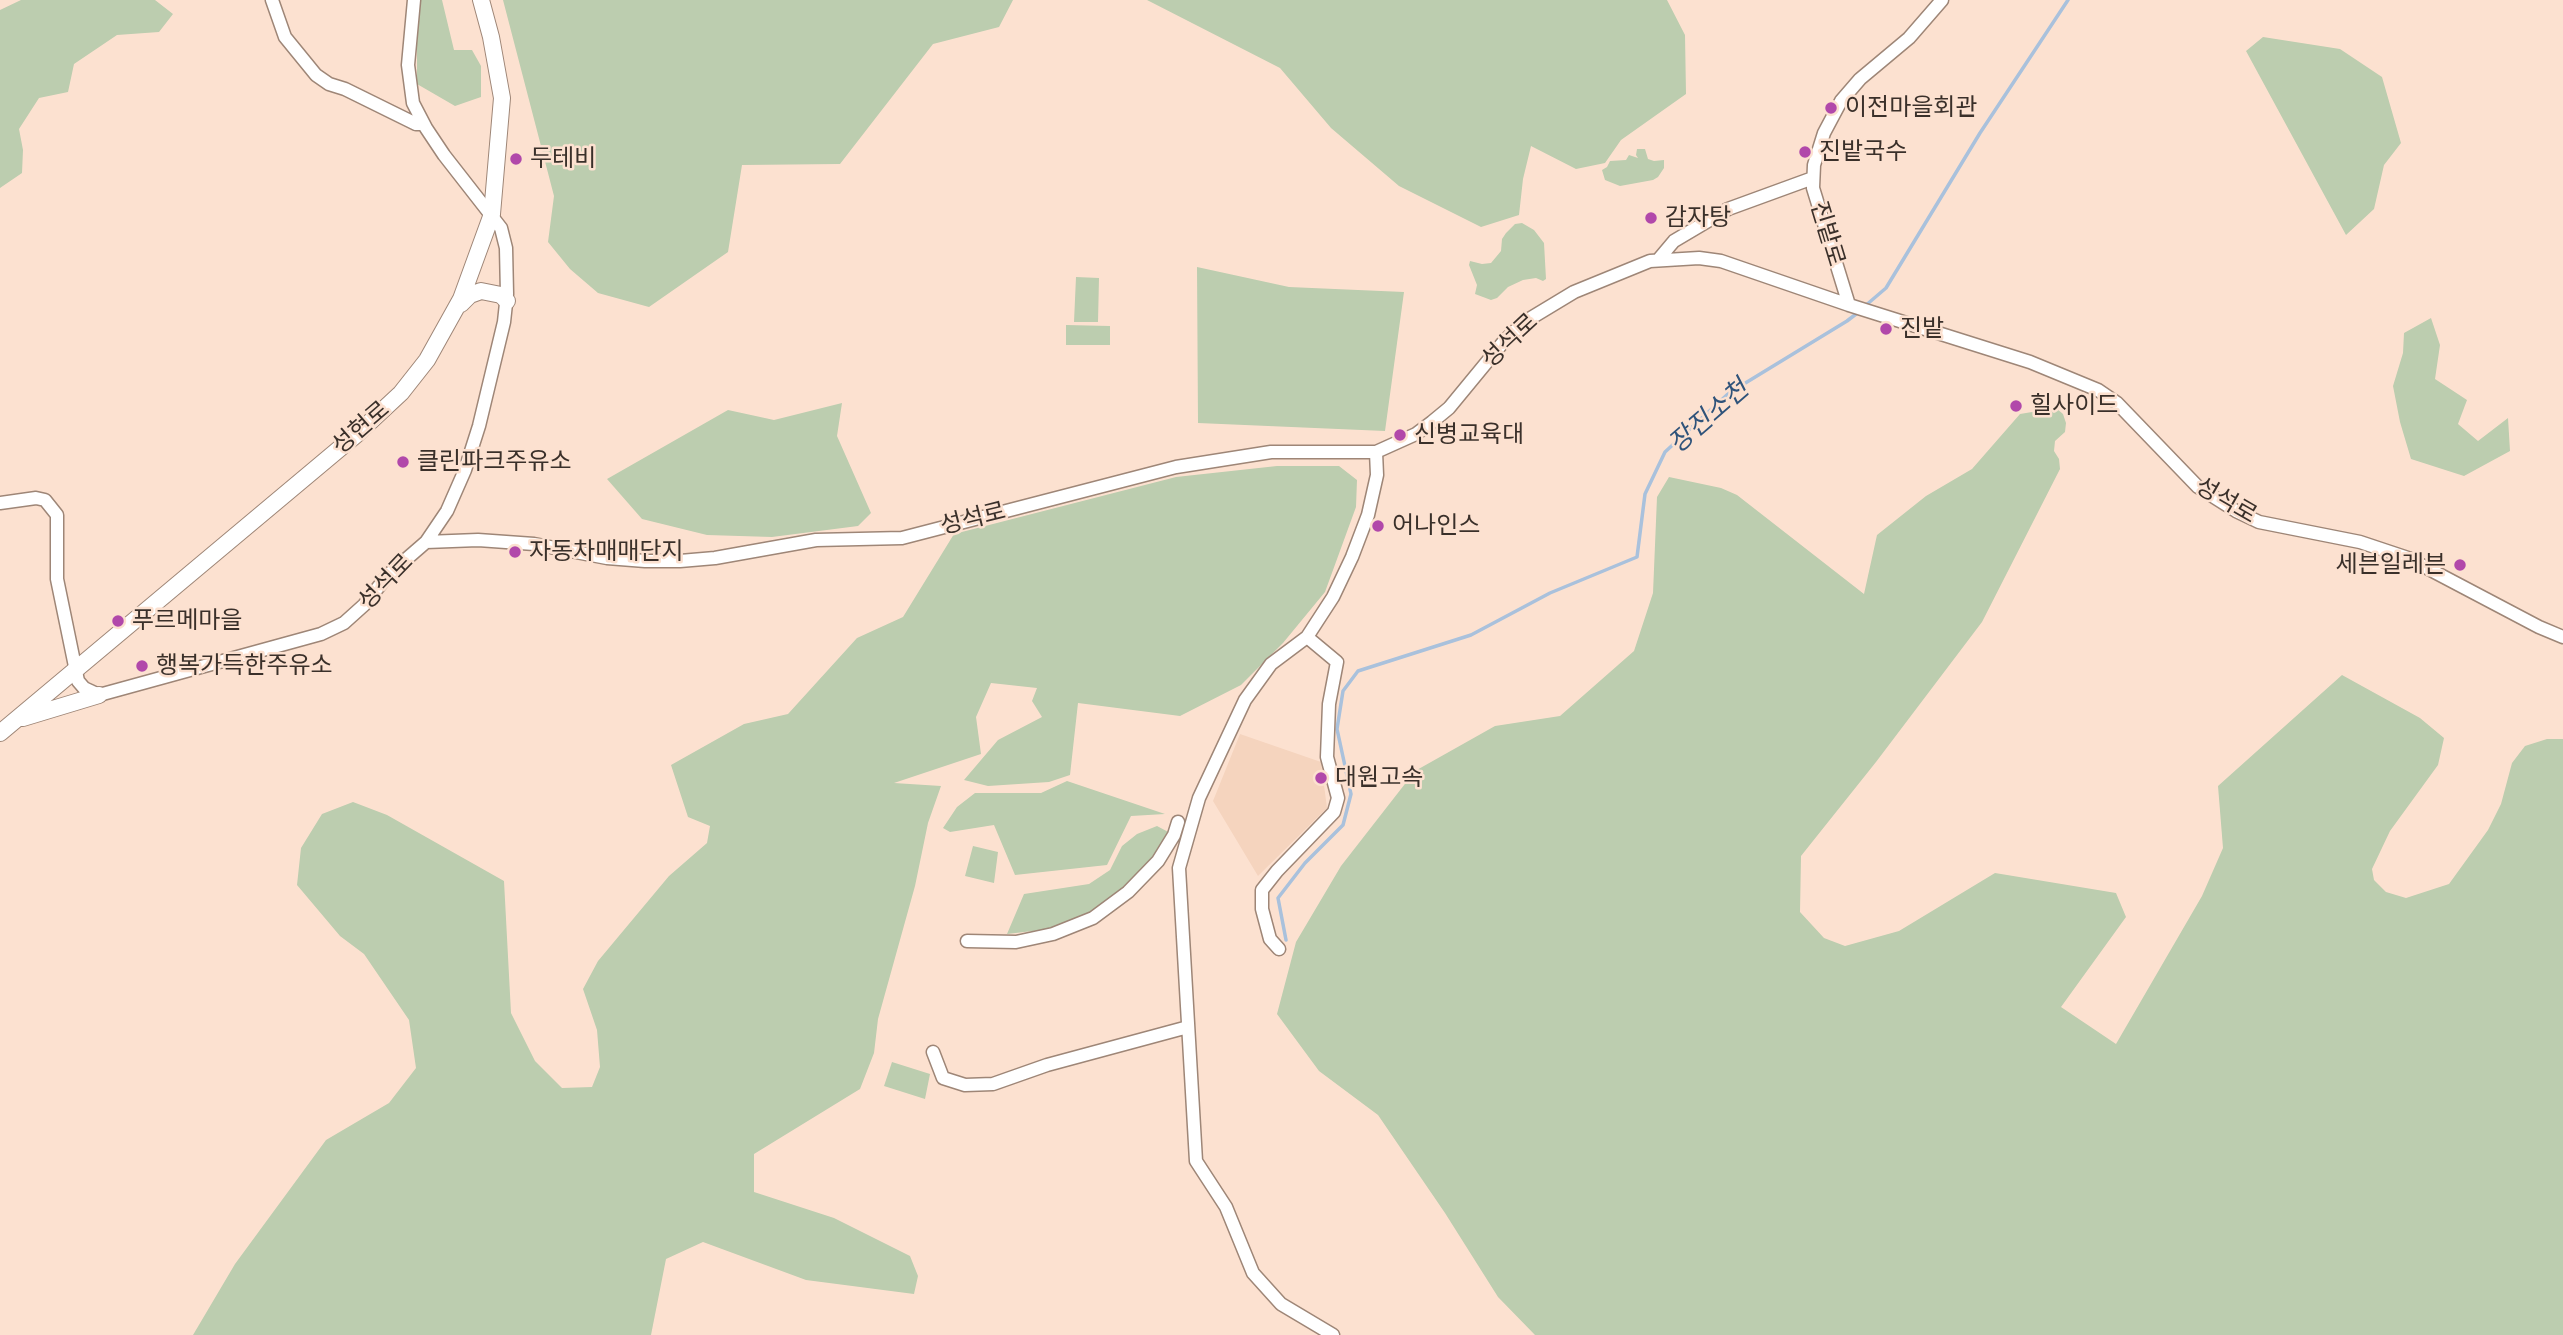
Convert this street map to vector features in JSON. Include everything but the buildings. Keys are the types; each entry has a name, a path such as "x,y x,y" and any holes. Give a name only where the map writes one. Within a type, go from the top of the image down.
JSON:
{"main road":[{"name":"성현로","path":"0,733 357,434 401,393 427,360 455,311 474,269 492,215 502,98 481,0"},
{"path":"455,311 470,295 481,291 501,295 507,301"},
{"path":"14,721 99,695"}],"street":[{"path":"272,0 285,37 316,75 329,84 365,98 416,124 424,124"},
{"path":"414,0 408,65 410,90 424,124 444,155 492,215 504,237 507,301 479,426 465,470 447,511 426,542"},
{"name":"진밭로","path":"1851,306 1813,188 1814,165 1824,133 1841,101 1860,79 1909,38 1942,0"},
{"path":"1658,260 1674,241 1728,209 1813,177"},
{"name":"성석로","path":"99,695 321,634 344,623 364,605 388,575 426,542 478,540 534,544 607,558 645,561 715,558 816,540 902,538 1176,467 1244,456 1270,452 1376,452 1416,434 1441,415 1505,340 1526,321 1574,292 1628,269 1658,260 1699,258 1721,261 1851,306 2030,362 2098,390 2131,416 2198,488 2236,511 2275,526 2350,539 2408,558 2563,637"},
{"path":"1334,1335 1281,1304 1253,1273 1226,1206 1196,1161 1179,868 1199,798 1245,700 1271,664 1307,636 1333,597 1352,557 1368,515 1377,475 1376,452"},
{"path":"0,503 36,498 45,500 57,515 57,579 76,669 80,684 99,695"},
{"path":"1279,949 1270,939 1262,908 1262,890 1334,813 1338,798 1327,757 1329,704 1337,662 1307,636"},
{"path":"967,941 1016,942 1053,934 1093,918 1128,892 1158,861 1174,835 1178,822"},
{"path":"933,1052 943,1078 965,1085 993,1084 1047,1065 1188,1027"}],"shaded area":[{"path":"1240,734 1321,762 1327,808 1258,876 1213,801"}],"green space":[{"path":"21,0 155,0 173,14 159,32 117,35 74,64 68,92 39,98 19,129 23,150 22,173 0,188 0,10"},
{"path":"421,0 442,0 454,50 472,50 481,66 481,97 455,106 417,84 417,22"},
{"path":"503,0 1013,0 999,27 933,44 840,164 742,165 728,252 649,307 598,293 570,269 548,242 554,196"},
{"path":"1147,0 1667,0 1685,35 1686,94 1621,140 1605,163 1576,169 1531,146 1523,179 1519,215 1481,227 1399,186 1331,128 1280,68"},
{"path":"2263,37 2340,49 2382,77 2401,143 2384,165 2374,209 2346,235 2246,51"},
{"path":"1637,149 1645,149 1648,159 1664,160 1664,168 1658,177 1620,186 1605,180 1602,170 1610,161 1626,160 1629,155 1638,158"},
{"path":"1522,223 1534,230 1544,243 1546,279 1523,280 1491,300 1475,294 1477,285 1470,261 1491,263 1501,251 1502,239 1506,233 1515,224"},
{"path":"1197,267 1289,287 1404,292 1385,431 1198,423"},
{"path":"1076,277 1099,278 1098,322 1074,322"},
{"path":"2431,318 2440,345 2435,379 2467,400 2458,424 2478,441 2508,418 2510,451 2464,476 2411,459 2400,422 2393,386 2403,353 2404,333"},
{"path":"1066,325 1110,326 1110,345 1066,345"},
{"path":"842,403 837,436 871,513 858,526 772,537 707,535 642,519 607,479 728,410 774,420"},
{"path":"2056,408 2063,414 2066,423 2065,432 2055,441 2054,451 2059,459 2060,469 1982,622 1801,856 1800,912 1824,938 1845,946 1899,931 1995,873 2116,893 2126,917 2061,1007 2116,1044 2202,896 2223,848 2218,786 2342,675 2420,718 2444,738 2438,765 2390,831 2372,869 2374,880 2386,892 2406,898 2449,884 2488,830 2501,804 2512,763 2525,746 2547,739 2563,739 2563,1335 1535,1335 1498,1297 1378,1115 1319,1071 1277,1014 1296,942 1341,866 1415,771 1495,726 1560,716 1634,651 1653,593 1657,497 1669,477 1721,488 1737,495 1864,594 1877,535 1926,496 1972,469 2020,414"},
{"path":"1277,466 1339,466 1357,480 1356,507 1325,592 1283,643 1241,685 1180,716 1078,703 1070,775 1049,782 988,786 964,780 998,740 1042,717 1032,701 1037,688 991,683 976,717 981,754 894,783 941,786 928,823 915,886 878,1019 874,1053 860,1089 754,1154 754,1192 834,1218 910,1256 918,1276 914,1294 806,1280 703,1242 666,1259 651,1335 193,1335 235,1264 326,1140 389,1103 416,1068 409,1020 364,954 340,936 297,885 301,848 322,814 353,802 387,815 504,881 511,1013 535,1061 562,1088 592,1087 600,1067 597,1030 583,989 598,961 669,876 707,843 710,826 688,817 671,765 744,724 788,714 857,638 903,617 954,534 1176,477"},
{"path":"1067,781 1165,814 1131,816 1107,865 1015,875 994,825 950,832 943,828 957,807 975,793 1041,793"},
{"path":"1157,826 1174,835 1134,885 1087,915 1050,929 1007,934 1024,894 1089,884 1110,870 1122,846 1137,834"},
{"path":"973,846 998,852 994,883 965,876"},
{"path":"892,1062 930,1074 925,1099 884,1086"}],"waterway":[{"name":"장진소천","path":"1865,306 1886,288 1980,133 2068,0"},
{"name":"장진소천","path":"1286,940 1278,898 1305,863 1343,825 1351,794 1337,729 1343,691 1358,671 1471,635 1550,593 1637,557 1645,494 1665,452 1729,393 1860,311"}],"place":[{"name":"이전마을회관","path":"1831,108"},
{"name":"진밭국수","path":"1805,152"},
{"name":"두테비","path":"516,159"},
{"name":"감자탕","path":"1651,218"},
{"name":"진밭","path":"1886,329"},
{"name":"힐사이드","path":"2016,406"},
{"name":"신병교육대","path":"1400,435"},
{"name":"클린파크주유소","path":"403,462"},
{"name":"어나인스","path":"1378,526"},
{"name":"자동차매매단지","path":"515,552"},
{"name":"세븐일레븐","path":"2460,565"},
{"name":"푸르메마을","path":"118,621"},
{"name":"행복가득한주유소","path":"142,666"},
{"name":"대원고속","path":"1321,778"}]}
